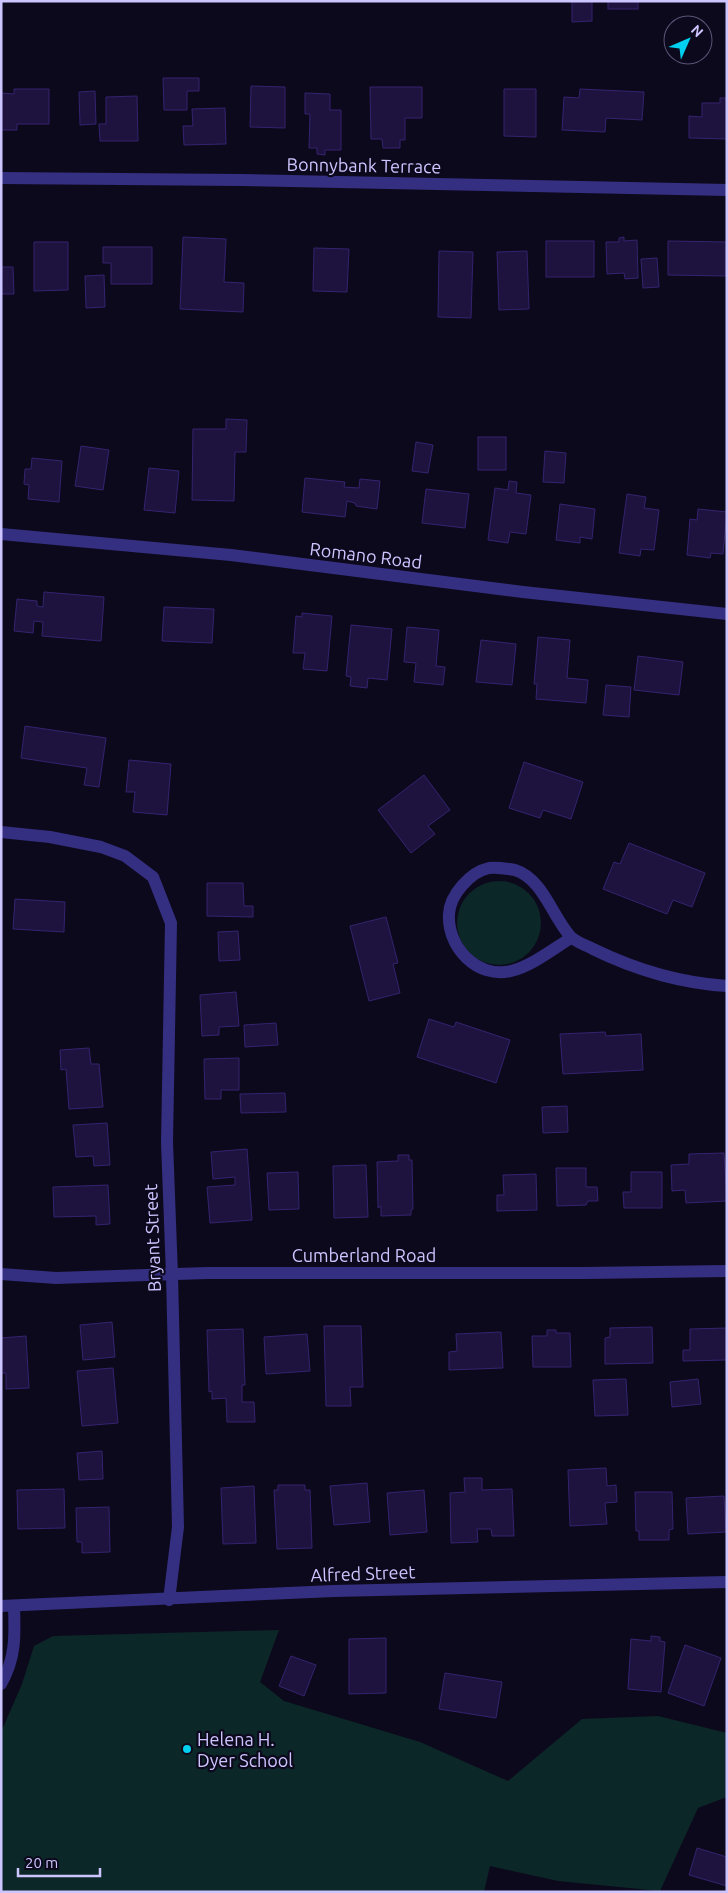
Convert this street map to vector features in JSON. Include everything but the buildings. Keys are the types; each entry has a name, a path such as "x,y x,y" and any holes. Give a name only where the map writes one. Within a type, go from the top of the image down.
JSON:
{"street":[{"name":"Bonnybank Terrace","path":"1,178 241,180 727,190"},
{"name":"Romano Road","path":"1,534 231,555 523,592 727,614"},
{"name":"Bryant Street","path":"1,832 50,837 101,847 125,856 153,877 171,922 166,1142 172,1275 178,1526 169,1600"},
{"path":"571,938 538,958 511,971 484,970 463,956 452,938 449,912 461,884 489,868 516,871 537,885 571,938 626,965 650,973 702,984 727,986"},
{"name":"Cumberland Road","path":"1,1274 56,1278 172,1275 207,1272 585,1274 727,1271"},
{"name":"Alfred Street","path":"8,1606 334,1591 727,1582"},
{"path":"1,1684 12,1659 15,1642 8,1606"}],"green space":[{"path":"499,881 515,884 529,893 538,907 541,923 538,939 529,953 515,962 499,965 483,962 469,953 460,939 457,923 460,907 469,893 483,884"},
{"name":"Helena H. Dyer School","path":"279,1630 260,1682 284,1701 420,1742 508,1781 582,1719 658,1716 727,1733 727,1797 698,1808 660,1891 558,1881 490,1866 484,1892 1,1892 1,1732 22,1684 34,1646 53,1636"}],"place":[{"name":"Helena H. Dyer School","path":"187,1749"}]}
